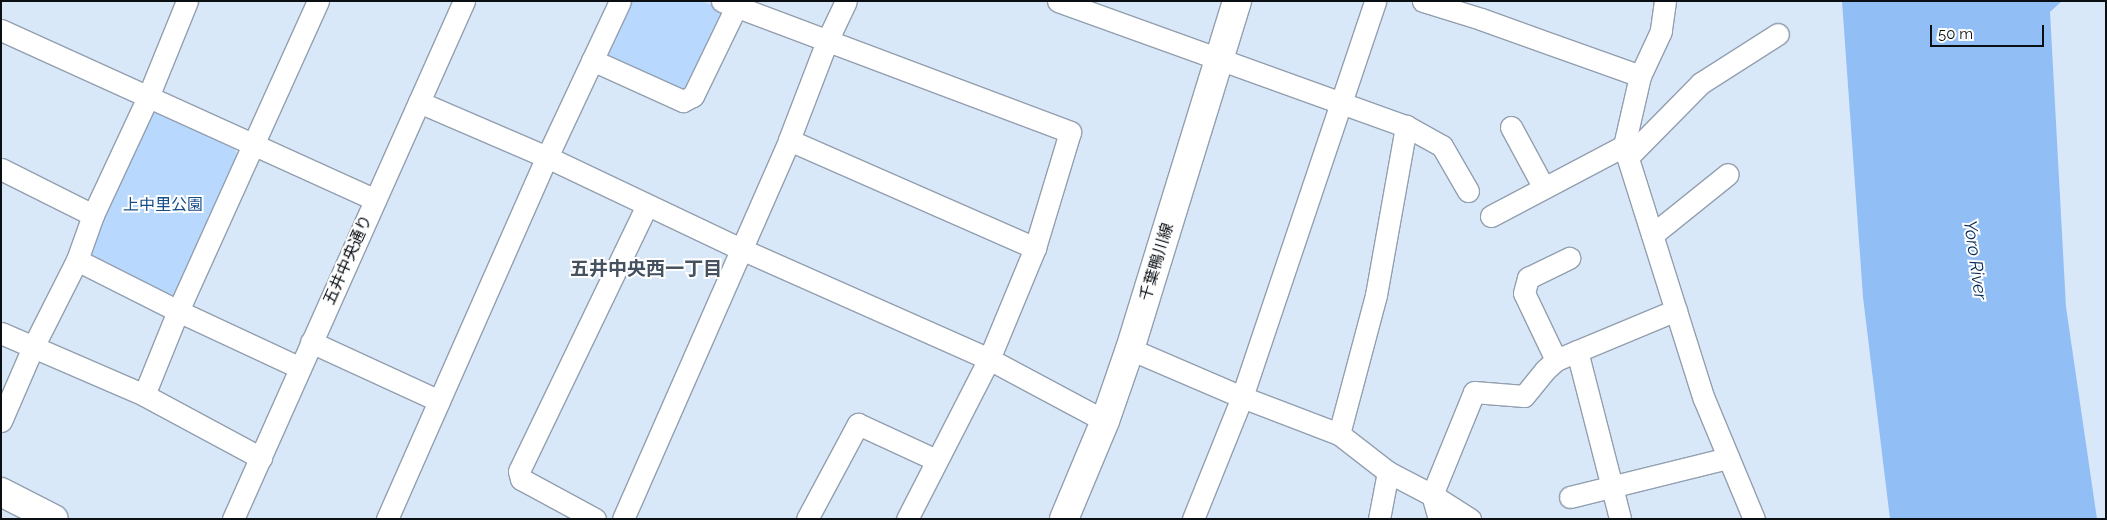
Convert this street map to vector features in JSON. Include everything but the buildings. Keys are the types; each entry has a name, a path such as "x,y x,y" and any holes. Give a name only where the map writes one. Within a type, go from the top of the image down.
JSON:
{"main road":[{"name":"千葉鴨川線","path":"1064,519 1105,421 1130,349 1237,1"},
{"path":"1,492 54,519"}],"street":[{"path":"1,421 33,347 77,260 93,214 148,97 187,1"},
{"path":"144,396 178,311 318,1"},
{"name":"五井中央通り","path":"234,519 464,1"},
{"path":"387,519 547,157 620,1"},
{"path":"623,519 789,140 827,41 846,1"},
{"path":"1058,1 1406,126 1442,146 1468,191"},
{"path":"1193,519 1242,397 1376,1"},
{"path":"1423,1 1484,10 1640,76"},
{"path":"1665,1 1661,31 1640,76 1626,151 1704,399 1754,519"},
{"path":"592,60 683,101 693,96 729,4 1070,132 1035,248 988,359 907,519"},
{"path":"1,30 375,200"},
{"path":"1491,216 1544,188 1626,151 1701,83 1778,34"},
{"path":"419,102 547,157 741,249 988,359 1105,421"},
{"path":"1339,434 1376,295 1406,126"},
{"path":"1511,127 1544,188"},
{"path":"789,140 1035,248"},
{"path":"1,169 93,214"},
{"path":"1652,235 1728,174"},
{"path":"595,519 565,512 521,479 519,472 647,205"},
{"path":"1556,360 1524,293 1528,278 1569,258"},
{"path":"77,260 178,311 300,368"},
{"path":"1439,519 1432,495 1474,392 1524,396 1545,370 1556,360 1676,310"},
{"path":"1,333 144,396 261,458"},
{"path":"311,342 439,401"},
{"path":"1130,349 1242,397 1339,434 1388,472 1432,495 1470,519"},
{"path":"1577,351 1620,519"},
{"path":"807,519 858,424 936,460"},
{"path":"1570,497 1728,458"},
{"path":"1379,519 1388,472"}],"green space":[{"path":"627,1 701,1 720,8 725,18 691,88 680,93 604,58"},
{"name":"上中里公園","path":"158,111 235,149 239,160 180,292 169,296 92,258 87,250 146,117"}],"water":[{"name":"Yoro River","path":"1842,1 2062,1 2050,12 2066,307 2097,519 1890,519 1863,297"}],"district":[{"name":"五井中央西一丁目","path":"646,269"}]}
